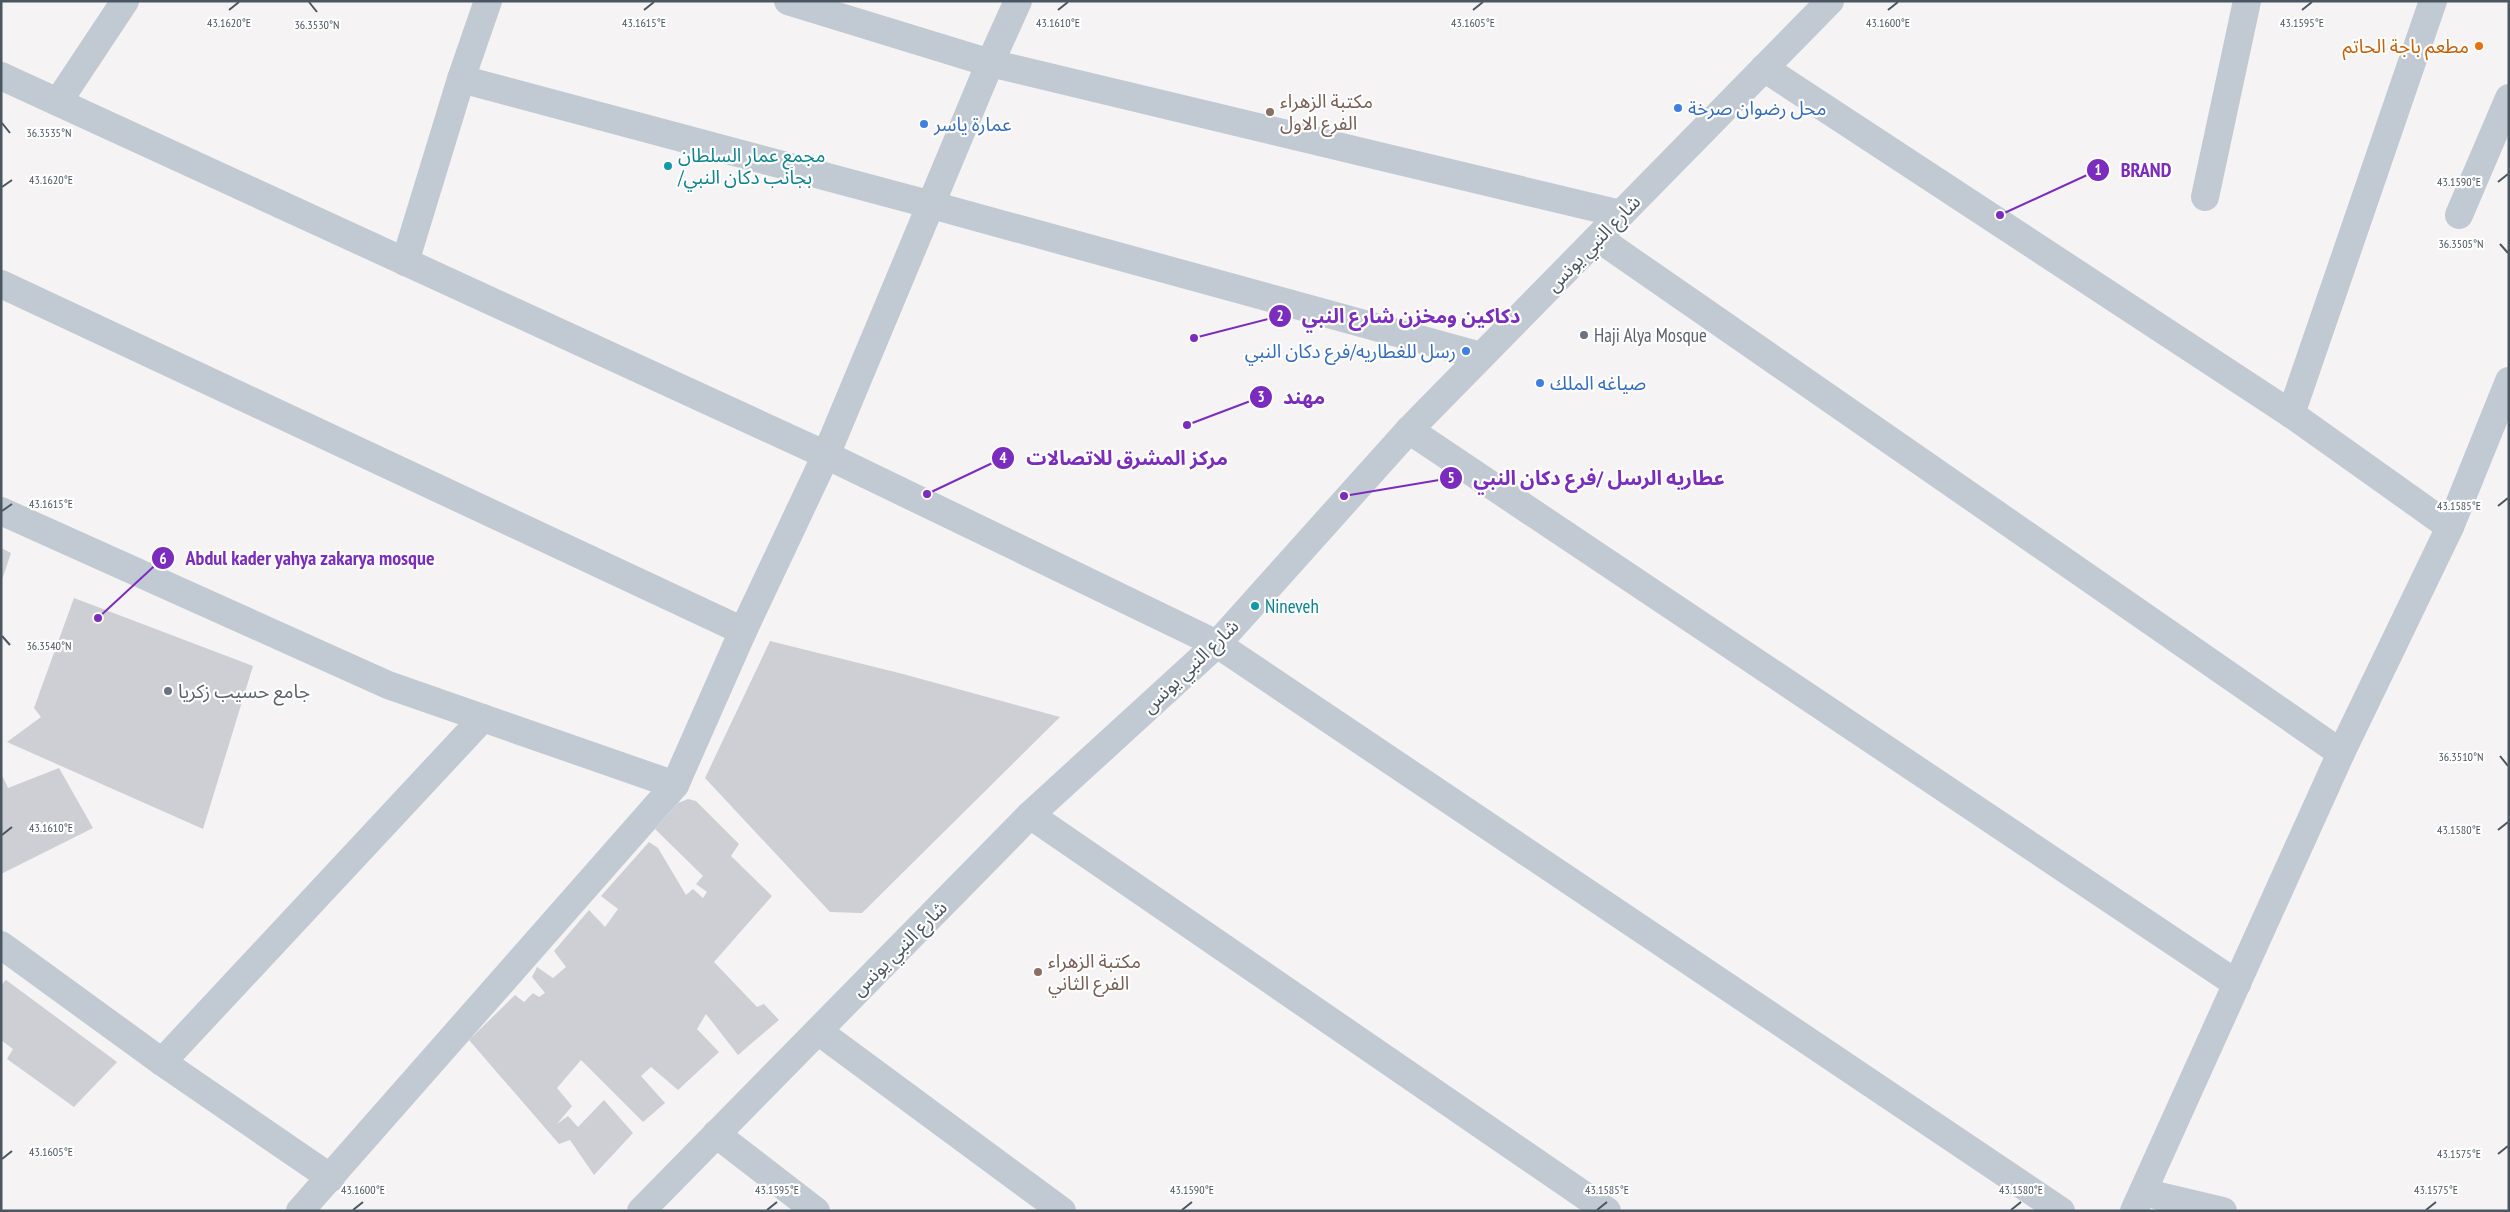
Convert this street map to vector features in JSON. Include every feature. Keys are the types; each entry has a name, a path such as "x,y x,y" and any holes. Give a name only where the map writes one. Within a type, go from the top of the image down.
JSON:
{"street":[{"path":"58,102 125,1"},
{"path":"405,262 461,79 488,1"},
{"path":"788,1 990,63 1621,214"},
{"path":"300,1211 675,785 743,631 826,455 990,63 1018,1"},
{"name":"شارع النبي يونس","path":"641,1211 1030,815 1217,644 1409,430 1830,1"},
{"path":"2204,197 2247,1"},
{"path":"2291,414 2433,1"},
{"path":"1764,68 2291,414 2450,527"},
{"path":"1,76 826,455 1217,644 2061,1211"},
{"path":"461,79 932,205 1482,356"},
{"path":"2459,215 2509,98"},
{"path":"1598,238 2341,753"},
{"path":"1,284 743,631"},
{"path":"2223,1211 2138,1201 2341,753 2450,527 2509,381"},
{"path":"1409,430 2237,984"},
{"path":"1,511 388,685 675,785"},
{"path":"162,1062 483,718"},
{"path":"1030,815 1607,1211"},
{"path":"1,945 162,1062 331,1178"},
{"path":"818,1031 1062,1211"},
{"path":"716,1134 816,1211"}],"building":[{"path":"1,548 11,553 2,580 1,580"},
{"path":"74,598 253,666 203,829 7,742 41,717 34,708"},
{"path":"770,641 903,674 1060,717 862,913 830,912 705,778"},
{"path":"59,768 93,828 1,874 1,773 8,788"},
{"path":"688,799 696,801 739,844 731,856 772,896 714,962 757,1007 764,1004 779,1020 738,1055 706,1014 697,1029 719,1052 678,1090 651,1067 641,1076 665,1103 643,1122 581,1060 557,1088 572,1106 557,1124 568,1116 578,1127 604,1100 633,1133 594,1175 570,1140 559,1144 469,1040 515,995 524,1002 533,993 539,997 545,993 532,977 537,967 553,978 566,967 554,951 589,910 605,927 618,909 601,896 649,842 658,848 686,895 693,889 703,898 707,892 696,884 703,876 655,829 678,803"},
{"path":"6,980 117,1062 74,1107 7,1059 13,1049 1,1040 1,985"}],"place":[{"name":"مطعم باجة الحاتم","path":"2479,46"},
{"name":"محل رضوان صرخة","path":"1678,108"},
{"name":"مكتبة الزهراء الفرع الاول","path":"1270,112"},
{"name":"عمارة ياسر","path":"924,124"},
{"name":"مجمع عمار السلطان /بجانب دكان النبي","path":"668,166"},
{"name":"BRAND","path":"2000,215"},
{"name":"Haji Alya Mosque","path":"1584,335"},
{"name":"دكاكين ومخزن شارع النبي","path":"1194,338"},
{"name":"رسل للغطاريه/فرع دكان النبي","path":"1466,351"},
{"name":"صياغه الملك","path":"1540,383"},
{"name":"مهند","path":"1187,425"},
{"name":"مركز المشرق للاتصالات","path":"927,494"},
{"name":"عطاريه الرسل /فرع دكان النبي","path":"1344,496"},
{"name":"Nineveh","path":"1255,606"},
{"name":"Abdul kader yahya zakarya mosque","path":"98,618"},
{"name":"جامع حسيب زكريا","path":"168,691"},
{"name":"مكتبة الزهراء الفرع الثاني","path":"1038,972"}]}
